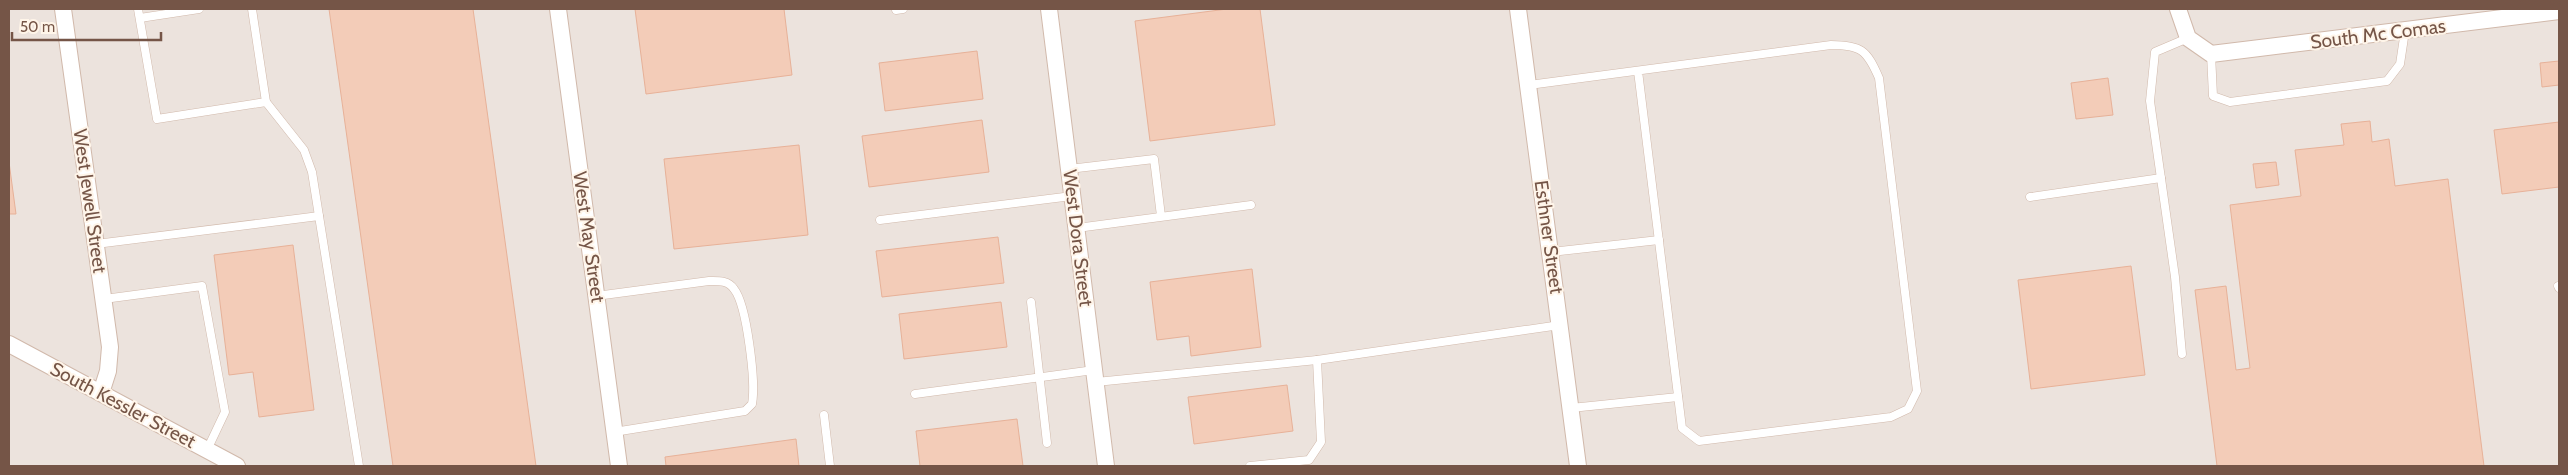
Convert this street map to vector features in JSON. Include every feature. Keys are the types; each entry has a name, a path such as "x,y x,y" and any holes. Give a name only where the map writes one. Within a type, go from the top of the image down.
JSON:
{"street":[{"name":"West Jewell Street","path":"63,9 110,347 108,371 101,393"},
{"name":"West May Street","path":"558,9 619,466"},
{"name":"West Dora Street","path":"1049,9 1106,466"},
{"name":"Esthner Street","path":"1518,9 1578,466"},
{"path":"2178,9 2200,46"},
{"name":"South Mc Comas","path":"2200,46 2405,31 2559,11"},
{"name":"South Kessler Street","path":"9,344 237,466"}],"lane":[{"path":"138,9 157,119 266,102"},
{"path":"140,18 199,9"},
{"path":"252,9 266,102 304,150 312,172 359,466"},
{"path":"2182,354 2150,101 2154,52 2200,46 2213,96 2230,102 2386,81 2400,64 2405,31"},
{"path":"1529,85 1830,45 1851,45 1870,58 1879,78 1917,391 1908,409 1891,417 1699,441 1682,428 1638,71"},
{"path":"1069,169 1154,160 1161,216"},
{"path":"2030,197 2161,178"},
{"path":"880,220 1072,196"},
{"path":"1077,228 1252,205"},
{"path":"96,244 319,216"},
{"path":"1551,252 1659,240"},
{"path":"596,296 709,281 724,282 733,287 741,299 753,372 754,393 752,404 745,411 614,432"},
{"path":"104,299 202,286 225,412 207,450"},
{"path":"1031,302 1047,443"},
{"path":"915,394 1040,377 1095,376 1317,360 1560,325"},
{"path":"1250,466 1309,460 1321,442 1317,360"},
{"path":"1571,408 1678,397"},
{"path":"824,415 830,466"}],"shaded area":[{"path":"9,9 2559,9 2559,466 9,466"}],"building":[{"path":"329,9 473,9 536,466 393,466"},
{"path":"635,9 784,9 792,75 646,94"},
{"path":"1227,9 1260,9 1275,125 1150,141 1135,21"},
{"path":"977,51 983,99 885,111 879,63"},
{"path":"2559,61 2559,85 2542,87 2540,63"},
{"path":"2108,78 2113,115 2076,119 2071,83"},
{"path":"982,120 989,172 869,187 862,136"},
{"path":"2370,121 2372,142 2389,139 2395,186 2448,179 2484,466 2217,466 2195,290 2226,286 2236,370 2250,368 2230,205 2301,196 2295,150 2344,145 2341,124"},
{"path":"2559,122 2559,187 2502,194 2494,130"},
{"path":"799,145 808,235 674,249 664,159"},
{"path":"9,162 16,214 9,214"},
{"path":"2276,162 2279,185 2256,188 2253,164"},
{"path":"998,237 1004,283 882,297 876,251"},
{"path":"293,245 314,410 259,417 253,372 229,375 214,255"},
{"path":"2131,266 2145,375 2031,389 2018,280"},
{"path":"1252,269 1261,347 1191,356 1189,336 1157,340 1150,282"},
{"path":"1001,302 1007,347 904,359 899,314"},
{"path":"1287,385 1293,431 1194,444 1188,397"},
{"path":"1017,419 1023,466 920,466 916,431"},
{"path":"796,439 799,466 666,466 665,457"}]}
